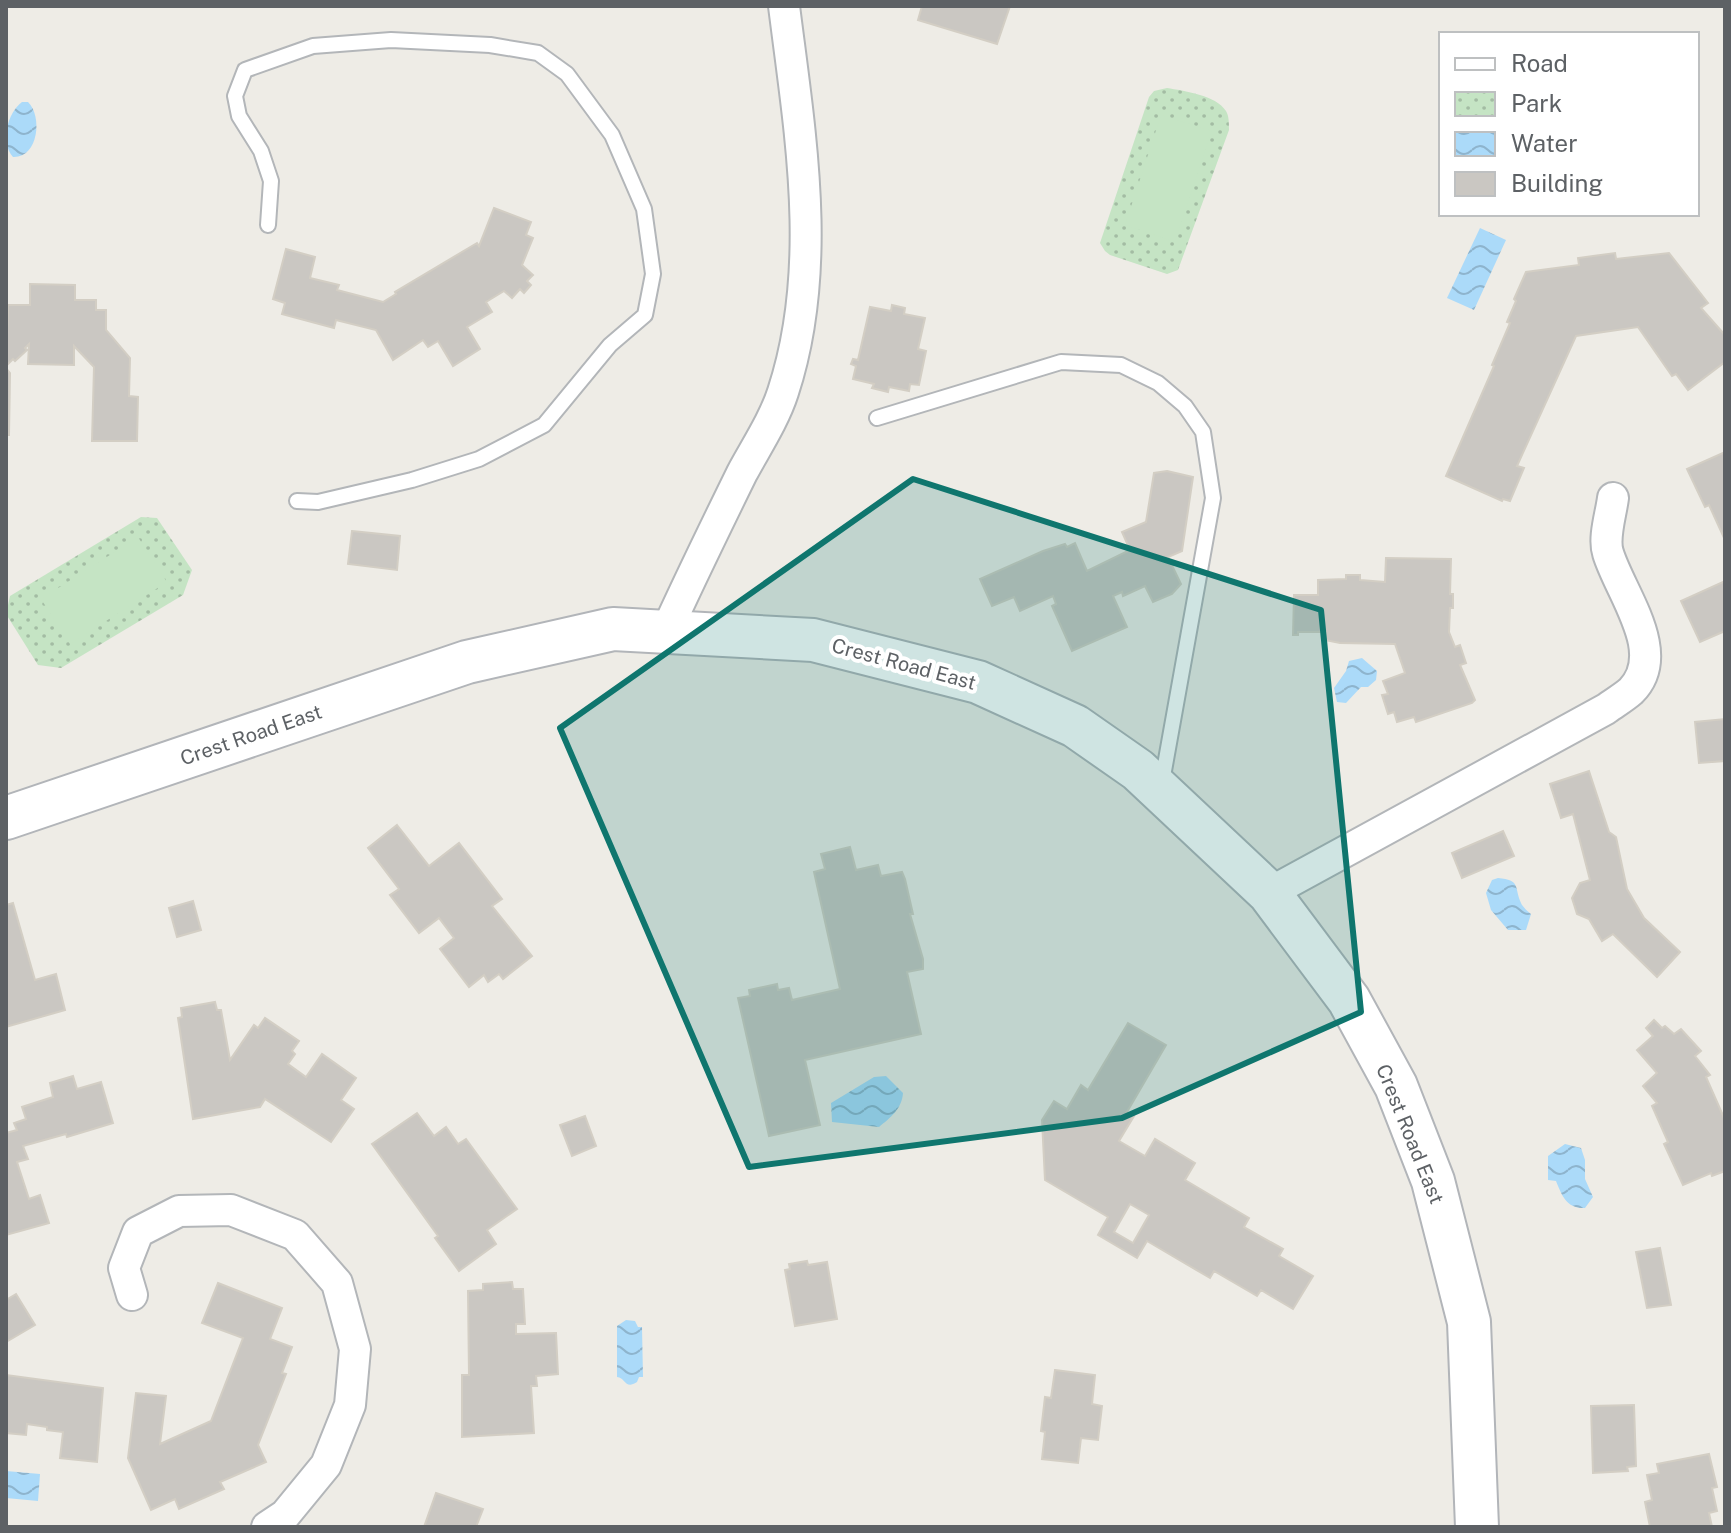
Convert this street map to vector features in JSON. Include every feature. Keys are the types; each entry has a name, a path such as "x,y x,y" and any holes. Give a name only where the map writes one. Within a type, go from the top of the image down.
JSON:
{"street":[{"path":"666,632 783,393 801,309 806,219 798,100 784,6"},
{"path":"1269,893 1606,709 1632,690 1643,673 1645,654 1641,628 1606,550 1613,498"},
{"name":"Crest Road East","path":"6,818 467,662 613,629 813,640 978,682 1075,726 1138,770 1269,893 1349,1000 1396,1086 1433,1181 1469,1322 1477,1527"},
{"path":"132,1295 124,1268 138,1232 179,1211 231,1210 295,1235 337,1283 355,1349 350,1405 326,1465 285,1515 267,1527"}],"lane":[{"path":"268,225 271,181 261,151 239,116 235,96 245,70 313,46 391,40 490,45 538,53 567,74 612,135 644,209 653,274 645,315 610,345 544,425 479,459 412,480 318,502 297,501"},
{"path":"877,418 1061,362 1121,365 1158,383 1185,406 1203,432 1213,498 1161,791"}],"highlighted area":[{"path":"913,479 1321,610 1361,1012 1122,1118 749,1167 560,728"}],"green space":[{"path":"1167,88 1215,101 1227,113 1229,130 1178,270 1167,274 1110,255 1100,243 1149,97 1154,91"},
{"path":"1161,115 1212,131 1175,242 1125,225"},
{"path":"141,517 157,518 192,570 183,595 61,668 38,665 6,614 10,596"},
{"path":"138,537 167,582 70,644 41,599"}],"water":[{"path":"22,102 28,102 33,109 36,136 28,151 13,157 7,144 7,128 12,113"},
{"path":"1480,228 1506,240 1474,310 1447,298"},
{"path":"1362,658 1377,671 1376,680 1368,687 1361,687 1346,703 1337,702 1334,688 1349,661"},
{"path":"1492,880 1510,880 1516,885 1522,904 1531,914 1526,930 1508,930 1491,910 1486,893"},
{"path":"886,1076 903,1093 898,1108 879,1127 832,1122 831,1103 874,1077"},
{"path":"1565,1144 1581,1148 1585,1160 1585,1179 1593,1197 1585,1208 1569,1204 1556,1181 1548,1180 1548,1156"},
{"path":"626,1320 635,1321 638,1327 642,1327 643,1377 630,1385 617,1377 617,1326"},
{"path":"6,1471 40,1474 38,1501 6,1498"}],"building":[{"path":"922,6 1010,6 997,44 918,20"},
{"path":"494,208 531,222 526,235 533,238 522,265 533,275 527,281 531,285 524,293 520,289 512,298 504,291 486,302 492,312 467,327 480,349 453,366 438,341 428,347 423,340 393,360 376,330 336,320 334,328 282,314 285,303 273,299 286,249 315,257 310,278 339,285 337,290 383,302 477,243 479,246"},
{"path":"1615,253 1616,259 1669,253 1708,303 1701,308 1724,334 1725,362 1688,390 1676,374 1672,376 1638,327 1576,336 1517,466 1524,468 1510,501 1502,501 1446,476 1494,366 1510,323 1507,322 1516,301 1514,299 1526,272 1579,265 1578,258"},
{"path":"30,284 75,285 75,300 96,300 96,310 106,310 106,330 130,358 129,396 138,397 137,441 92,441 94,367 74,346 74,365 28,364 29,344 25,348 27,350 6,366 8,305 30,305"},
{"path":"892,305 905,308 904,314 925,318 918,349 926,351 919,385 910,384 909,391 889,387 888,392 872,388 874,384 853,379 856,366 851,364 853,359 858,360 870,307 891,311"},
{"path":"6,368 10,373 9,435 6,435"},
{"path":"1725,452 1725,540 1709,505 1705,507 1687,469"},
{"path":"1167,471 1193,477 1182,551 1168,557 1181,584 1172,594 1153,602 1145,586 1123,596 1122,592 1113,596 1127,627 1072,651 1052,606 1056,604 1053,596 1020,611 1014,597 992,606 980,579 1043,551 1075,543 1087,571 1130,550 1122,532 1146,522 1154,473"},
{"path":"352,531 400,536 397,570 348,564"},
{"path":"1386,558 1451,559 1450,594 1453,594 1453,608 1450,608 1449,632 1455,647 1460,645 1466,663 1460,665 1475,700 1472,703 1416,722 1414,717 1397,722 1394,712 1388,714 1382,695 1388,694 1383,681 1405,673 1395,644 1340,643 1325,640 1326,632 1298,632 1298,635 1293,635 1294,595 1318,595 1318,580 1346,579 1346,575 1360,575 1360,580 1385,582"},
{"path":"1725,581 1725,631 1700,642 1681,601"},
{"path":"1725,719 1725,761 1699,763 1695,722"},
{"path":"1589,771 1609,832 1616,837 1627,889 1644,918 1680,952 1657,977 1613,934 1602,941 1589,919 1577,914 1572,898 1580,883 1590,880 1573,814 1561,818 1550,784"},
{"path":"397,825 429,866 459,843 502,899 492,906 532,956 503,979 499,974 488,982 484,975 469,987 440,949 454,938 439,918 419,933 390,895 399,889 368,848"},
{"path":"1503,831 1514,856 1462,878 1452,853"},
{"path":"850,847 856,870 878,865 881,876 902,872 905,879 913,914 910,914 923,959 923,969 907,972 921,1034 805,1060 820,1125 769,1136 738,998 750,996 749,990 777,984 778,990 789,988 792,1000 840,989 814,872 825,869 821,854"},
{"path":"193,901 201,930 177,937 169,908"},
{"path":"13,903 35,980 56,974 65,1010 6,1027 6,905"},
{"path":"215,1002 217,1010 221,1010 230,1060 254,1025 258,1028 265,1018 299,1041 288,1064 306,1077 322,1054 356,1078 341,1100 354,1109 331,1142 265,1099 260,1107 193,1119 178,1018 182,1017 181,1008"},
{"path":"1654,1020 1674,1034 1681,1029 1701,1051 1695,1056 1710,1075 1706,1077 1725,1120 1725,1171 1712,1176 1711,1173 1683,1185 1664,1144 1668,1142 1652,1106 1657,1103 1643,1086 1657,1073 1637,1050 1653,1036 1646,1028"},
{"path":"1128,1023 1166,1045 1127,1112 1134,1116 1119,1141 1145,1156 1155,1139 1195,1163 1185,1180 1249,1218 1244,1227 1283,1249 1279,1256 1313,1276 1293,1309 1261,1290 1257,1296 1214,1271 1210,1278 1147,1241 1137,1258 1098,1235 1108,1217 1045,1180 1042,1120 1054,1101 1067,1109 1081,1085 1088,1090","holes":["1130,1204 1149,1215 1133,1243 1114,1232"]},
{"path":"73,1076 77,1089 101,1082 113,1123 23,1146 28,1159 17,1162 29,1199 40,1195 49,1223 6,1235 6,1133 17,1130 14,1123 26,1119 22,1107 53,1097 50,1083"},
{"path":"417,1113 434,1136 446,1127 458,1144 466,1139 517,1209 487,1230 496,1244 459,1271 435,1238 438,1236 372,1144"},
{"path":"585,1116 596,1146 572,1156 560,1125"},
{"path":"1660,1248 1671,1305 1647,1308 1636,1252"},
{"path":"807,1261 808,1265 827,1262 837,1319 795,1326 785,1270 790,1269 789,1264"},
{"path":"512,1282 513,1289 523,1289 525,1324 516,1324 516,1334 556,1333 558,1374 536,1376 537,1386 531,1386 534,1433 462,1437 462,1375 469,1375 468,1291 483,1290 483,1284"},
{"path":"218,1283 282,1308 270,1339 292,1347 282,1373 286,1374 258,1445 266,1462 220,1482 224,1489 179,1509 175,1499 151,1510 128,1458 136,1393 166,1396 160,1444 211,1421 243,1338 202,1323"},
{"path":"16,1294 35,1325 6,1342 6,1300"},
{"path":"1055,1370 1095,1375 1092,1404 1102,1406 1098,1440 1081,1438 1078,1463 1042,1459 1045,1397 1051,1398"},
{"path":"6,1375 103,1388 97,1462 60,1458 63,1432 27,1424 26,1435 6,1433"},
{"path":"1634,1405 1636,1466 1627,1467 1628,1471 1593,1473 1591,1406"},
{"path":"1709,1454 1717,1487 1712,1488 1717,1511 1709,1513 1712,1527 1650,1527 1645,1502 1652,1500 1647,1475 1659,1473 1657,1464"},
{"path":"436,1493 483,1509 476,1527 424,1527"}]}
